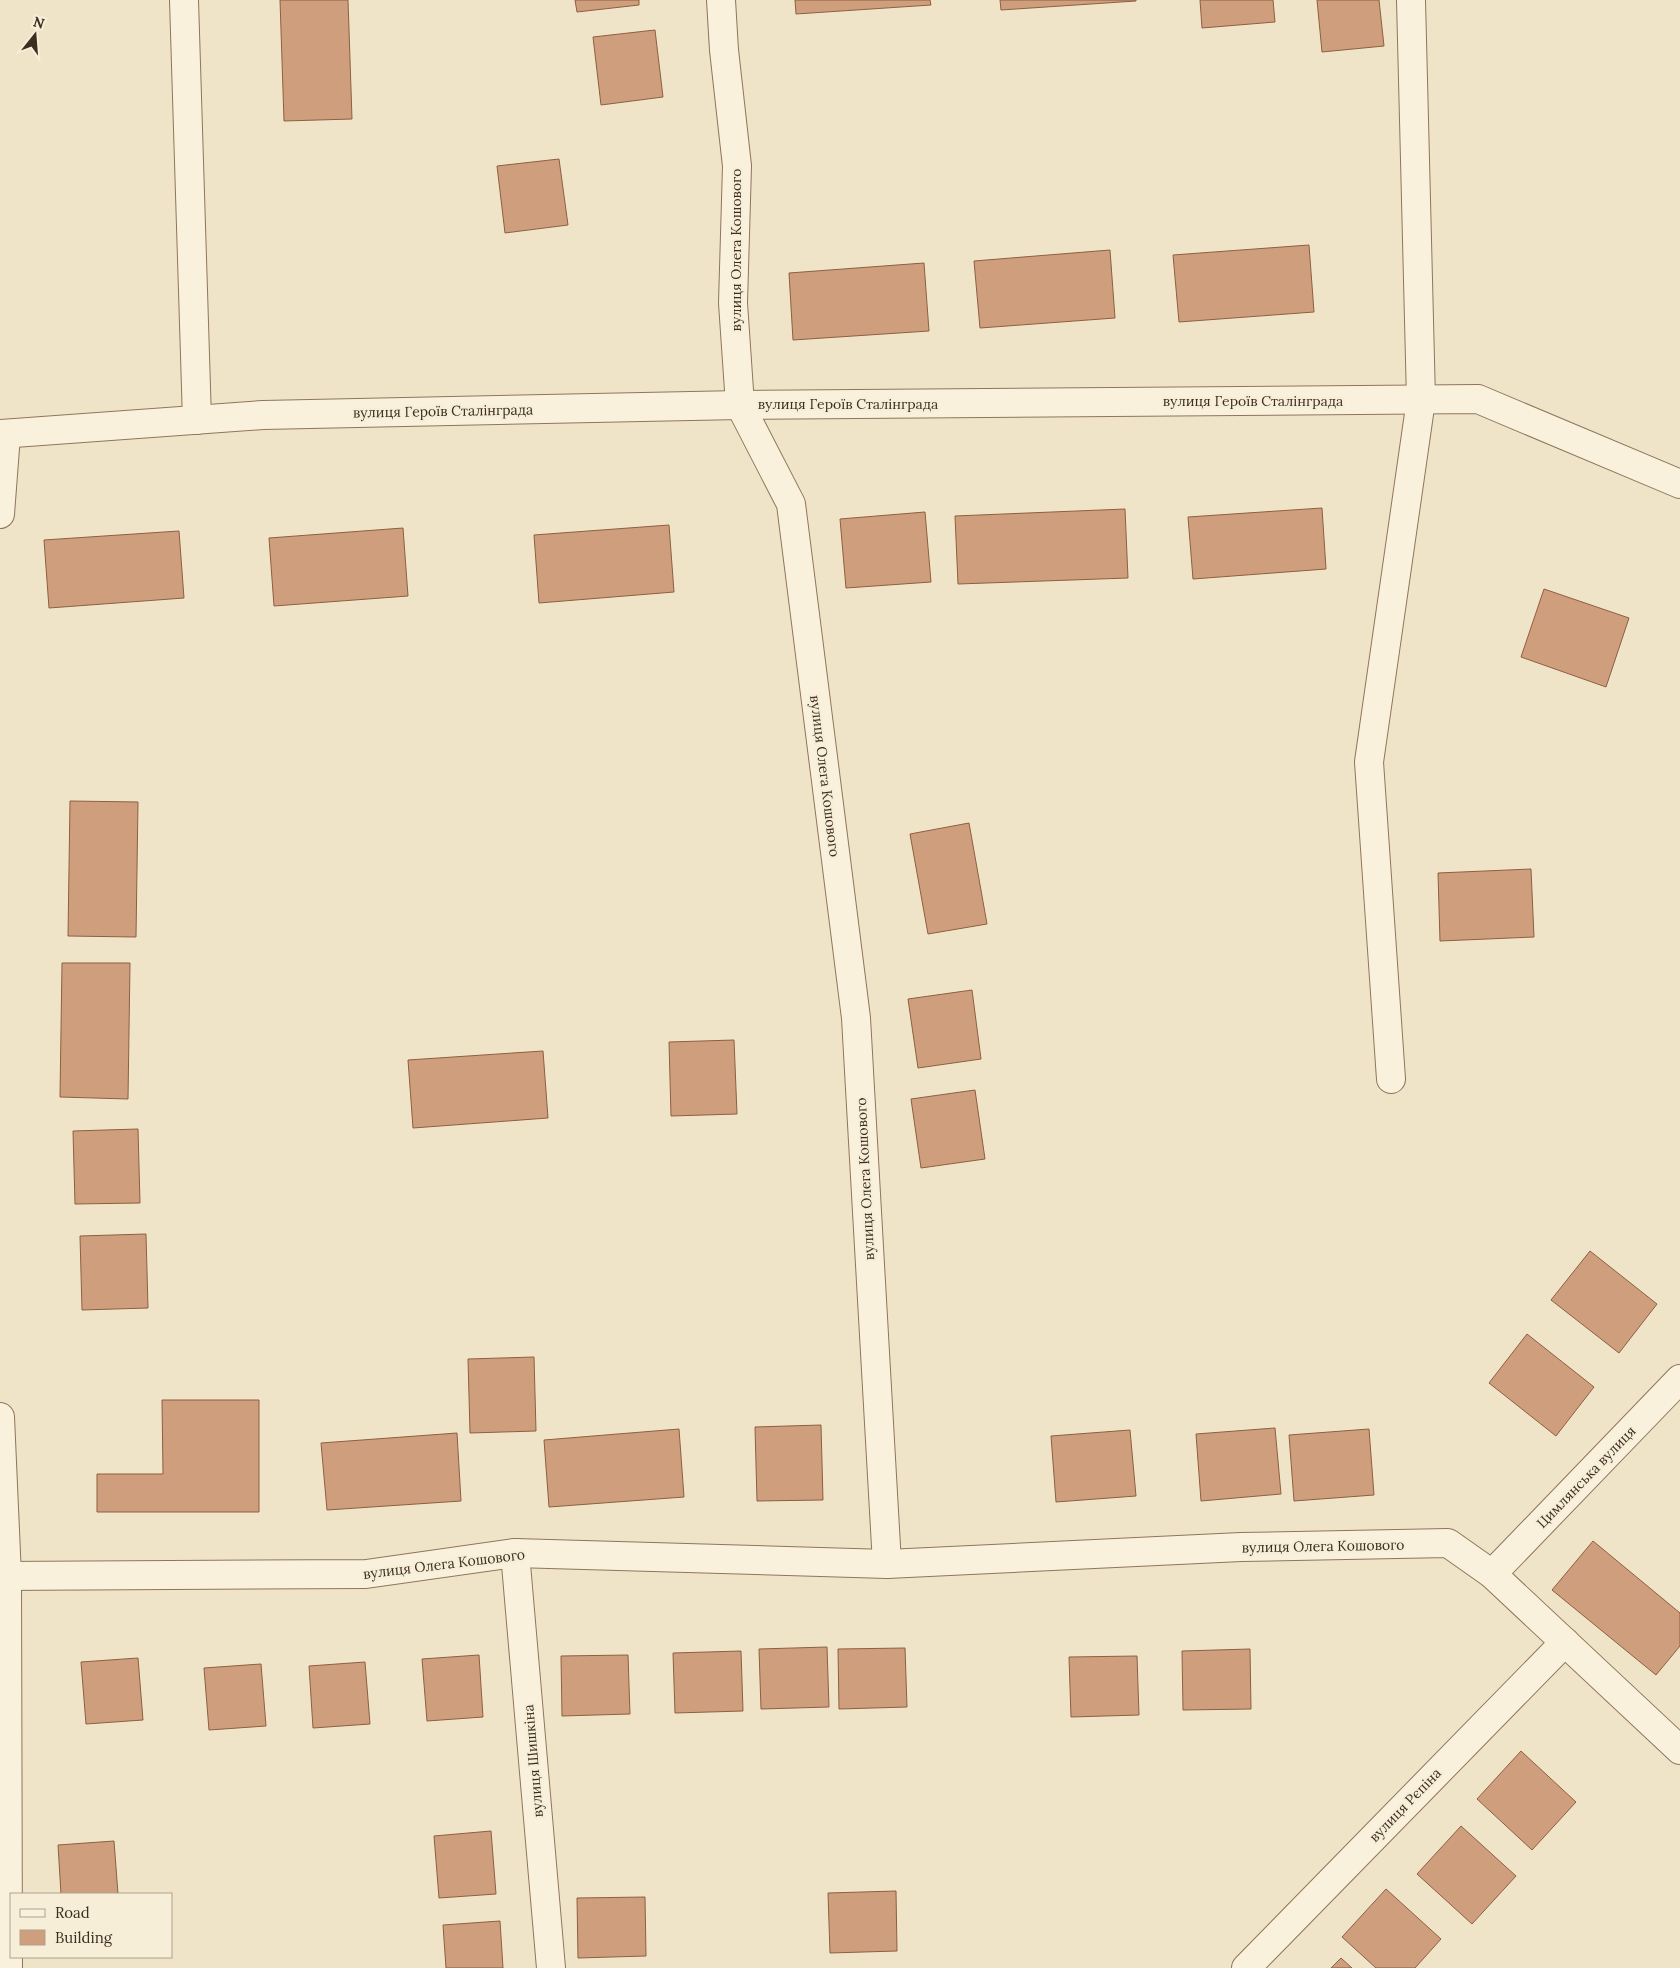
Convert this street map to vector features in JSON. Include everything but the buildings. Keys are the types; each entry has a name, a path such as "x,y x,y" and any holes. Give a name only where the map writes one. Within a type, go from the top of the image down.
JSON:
{"street":[{"path":"184,0 198,420"},
{"name":"вулиця Олега Кошового","path":"721,0 724,50 737,166 733,303 740,405 791,504 856,1018 887,1564"},
{"path":"1391,1079 1369,762 1421,400 1411,0"},
{"name":"вулиця Героїв Сталінграда","path":"3,435 263,415 740,405 1478,399 1680,484"},
{"path":"0,514 3,435"},
{"name":"Цимлянська вулиця","path":"1492,1574 1680,1379"},
{"path":"0,1417 8,1968"},
{"name":"вулиця Олега Кошового","path":"3,1576 366,1574 514,1553 887,1564 1241,1547 1448,1543 1492,1574 1680,1750"},
{"name":"вулиця Шишкіна","path":"514,1553 551,1968"},
{"name":"вулиця Рєпіна","path":"1246,1968 1565,1642"}]}
